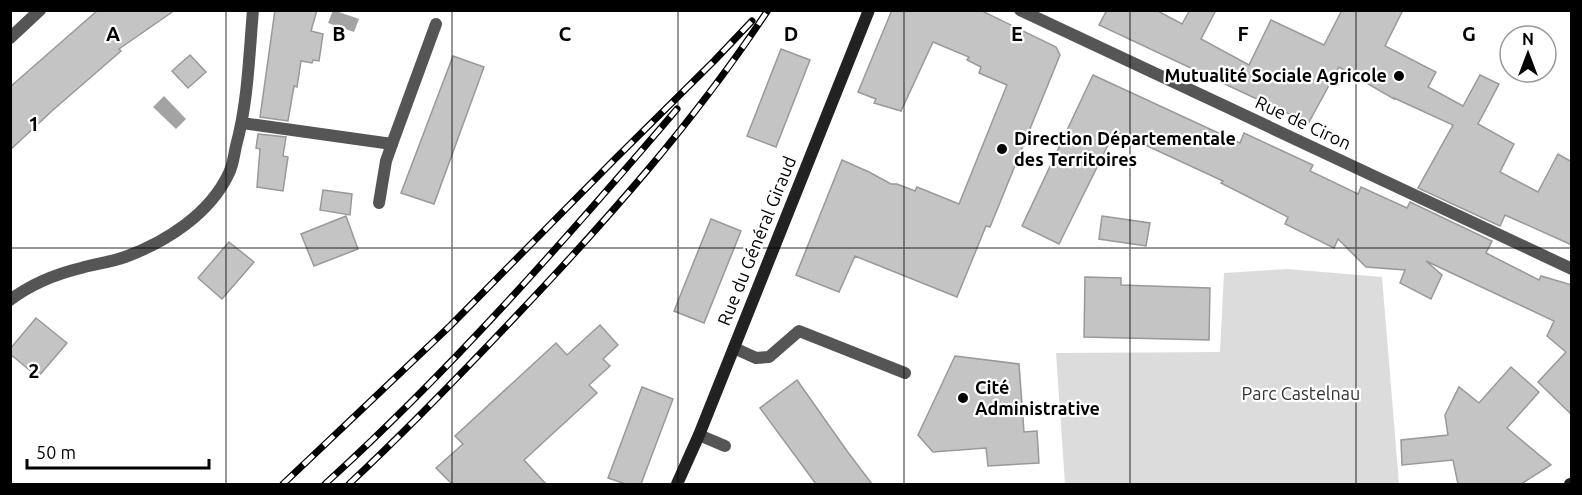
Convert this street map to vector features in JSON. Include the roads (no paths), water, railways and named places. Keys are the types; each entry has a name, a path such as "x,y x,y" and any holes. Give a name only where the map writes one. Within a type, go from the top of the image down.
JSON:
{"street":[{"path":"10,38 40,10"},
{"path":"10,300 48,278 78,268 124,258 149,246 185,226 213,199 230,172 242,123 253,10"},
{"name":"Rue du Général Giraud","path":"677,484 699,435 869,10"},
{"name":"Rue de Ciron","path":"1020,10 1572,269"},
{"path":"379,203 386,160 436,24"},
{"path":"242,123 392,144"},
{"path":"734,348 756,358 769,357 800,331 905,373"},
{"path":"699,435 724,446"}],"railway":[{"path":"349,484 475,359 550,280 649,169 711,91 768,10"},
{"path":"283,484 451,325 752,21"},
{"path":"325,484 463,349 593,206 677,109"}],"place":[{"name":"Mutualité Sociale Agricole","path":"1399,76"},
{"name":"Direction Départementale des Territoires","path":"1002,149"},
{"name":"Cité Administrative","path":"963,398"}],"park label":[{"name":"Parc Castelnau","path":"1301,394"}]}
